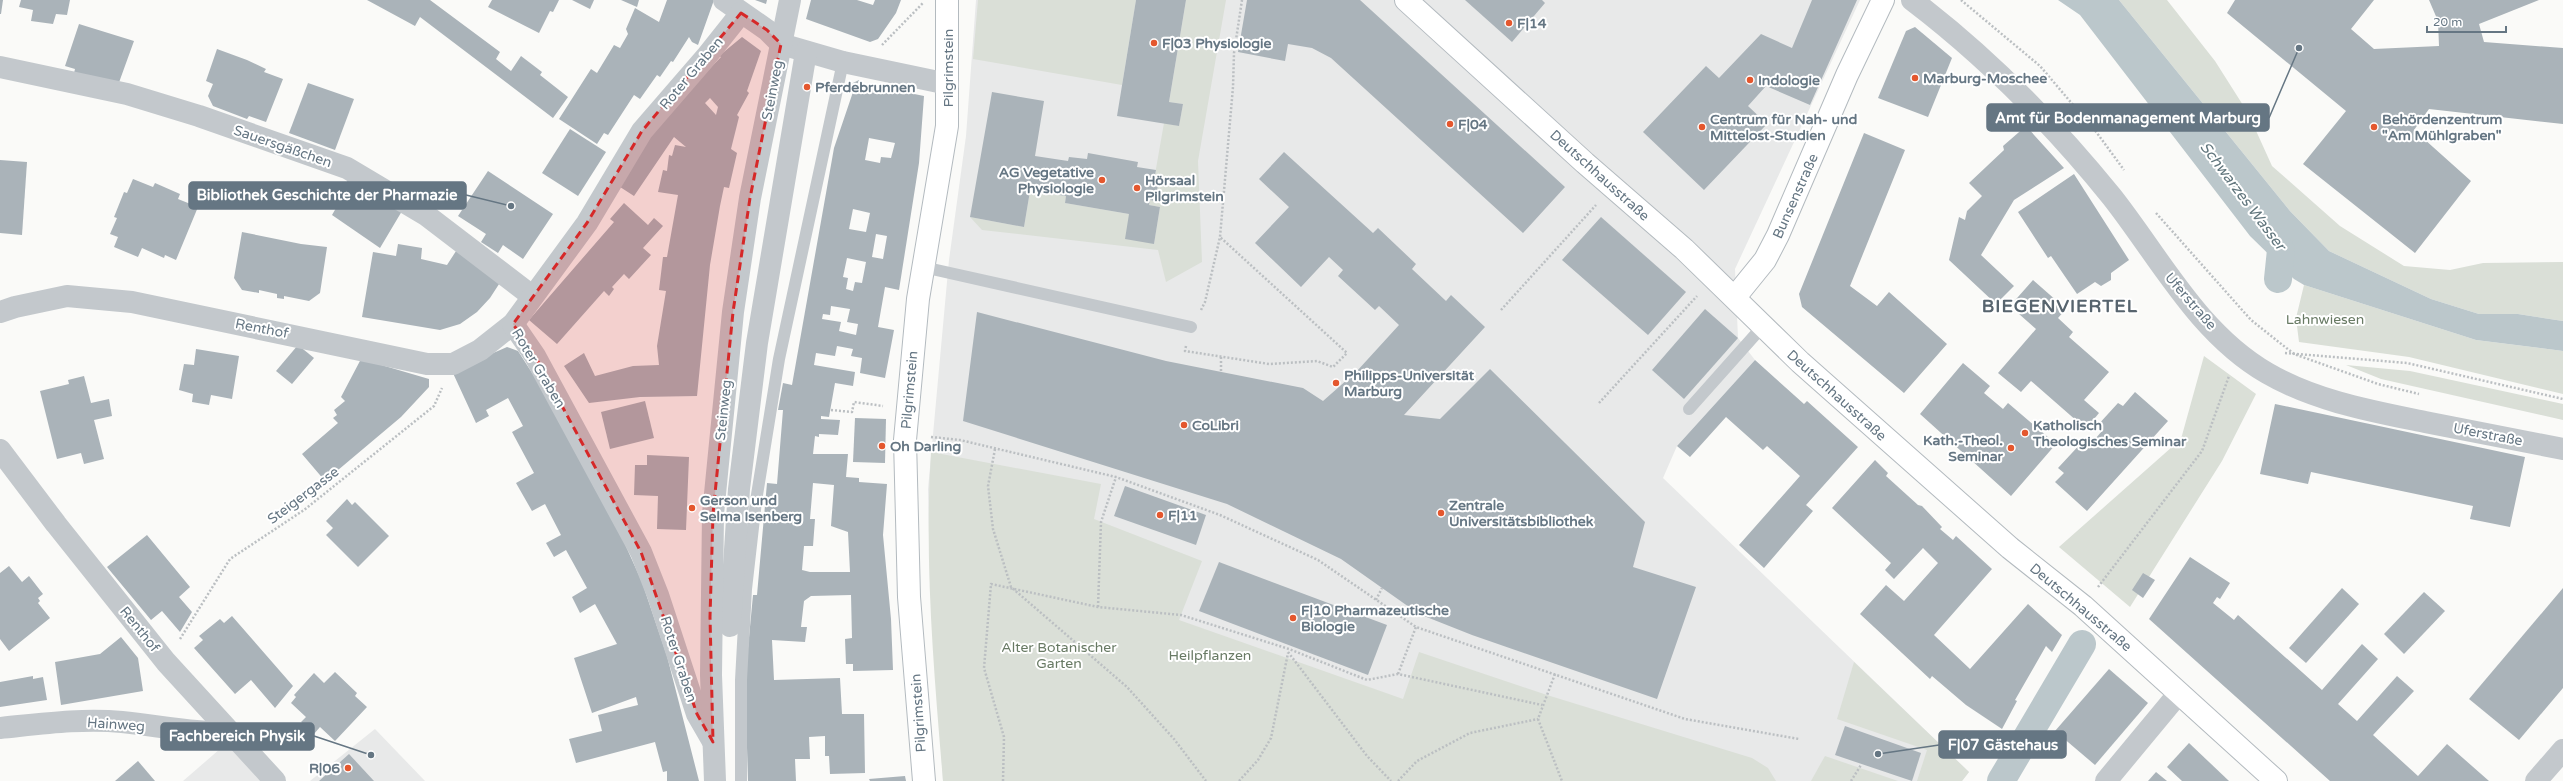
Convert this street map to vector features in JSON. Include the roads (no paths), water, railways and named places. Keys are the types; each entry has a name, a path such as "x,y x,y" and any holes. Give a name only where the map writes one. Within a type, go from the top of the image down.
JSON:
{"main road":[{"name":"Pilgrimstein","path":"924,781 910,597 905,440 918,300 947,126 948,0"},
{"name":"Deutschhausstraße","path":"1406,0 1684,249 1806,367 2010,548 2083,606 2276,781"},
{"name":"Bunsenstraße","path":"1735,297 1765,260 1778,234 1847,75 1883,0"}],"street":[{"name":"Steinweg","path":"724,0 767,30 781,44 842,62 948,84"},
{"name":"Steinweg","path":"715,781 710,617 713,514 727,372 750,198 790,0"},
{"name":"Uferstraße","path":"1912,0 1959,35 2018,92 2112,198 2167,276 2195,310 2237,352 2266,373 2327,399 2369,411 2563,449"},
{"name":"Roter Graben","path":"713,742 697,714 660,602 641,552 535,356 513,324 532,296 587,223 642,131 706,57 741,13"},
{"path":"730,626 739,489 757,343 806,52"},
{"name":"Sauersgäßchen","path":"0,67 127,94 199,116 347,168 426,215 532,296"},
{"name":"Renthof","path":"0,312 15,307 68,296 132,302 427,364 453,364 480,350 513,324"},
{"name":"Renthof","path":"0,450 56,524 166,662 275,781"},
{"path":"2106,781 2179,693"},
{"name":"Hainweg","path":"0,728 82,722 121,722 195,733 231,733"},
{"path":"2536,781 2563,750"}],"lane":[{"path":"741,781 741,680 748,575 756,501 772,405 802,247 842,62"},
{"path":"923,267 1191,327"},
{"path":"1689,408 1763,326"}],"water":[{"name":"Schwarzes Wasser","path":"2058,0 2119,0 2290,211 2329,251 2431,299 2479,314 2518,314 2563,321 2563,351 2476,340 2304,285 2294,279 2250,236 2080,15"}],"waterway":[{"name":"Schwarzes Wasser","path":"2278,279 2281,250"},
{"path":"2001,781 2082,644"}],"place":[{"name":"F|14","path":"1509,23"},
{"name":"F|03 Physiologie","path":"1154,43"},
{"name":"Amt für Bodenmanagement Marburg","path":"2299,48"},
{"name":"Marburg-Moschee","path":"1915,78"},
{"name":"Indologie","path":"1750,80"},
{"name":"Pferdebrunnen","path":"807,87"},
{"name":"F|04","path":"1450,124"},
{"name":"Centrum für Nah- und Mittelost-Studien","path":"1702,127"},
{"name":"Behördenzentrum \"Am Mühlgraben\"","path":"2374,127"},
{"name":"AG Vegetative Physiologie","path":"1102,180"},
{"name":"Hörsaal Pilgrimstein","path":"1137,188"},
{"name":"Bibliothek Geschichte der Pharmazie","path":"511,206"},
{"name":"Philipps-Universität Marburg","path":"1336,383"},
{"name":"CoLibri","path":"1184,425"},
{"name":"Katholisch Theologisches Seminar","path":"2025,433"},
{"name":"Oh Darling","path":"882,446"},
{"name":"Kath.-Theol. Seminar","path":"2011,448"},
{"name":"Gerson und Selma Isenberg","path":"692,508"},
{"name":"Zentrale Universitätsbibliothek","path":"1441,513"},
{"name":"F|11","path":"1160,515"},
{"name":"F|10 Pharmazeutische Biologie","path":"1293,618"},
{"name":"F|07 Gästehaus","path":"1878,754"},
{"name":"Fachbereich Physik","path":"371,755"},
{"name":"R|06","path":"348,768"}],"district":[{"name":"BIEGENVIERTEL","path":"2060,306"}],"park label":[{"name":"Lahnwiesen","path":"2325,319"},
{"name":"Heilpflanzen","path":"1210,655"},
{"name":"Alter Botanischer Garten","path":"1059,656"}]}
